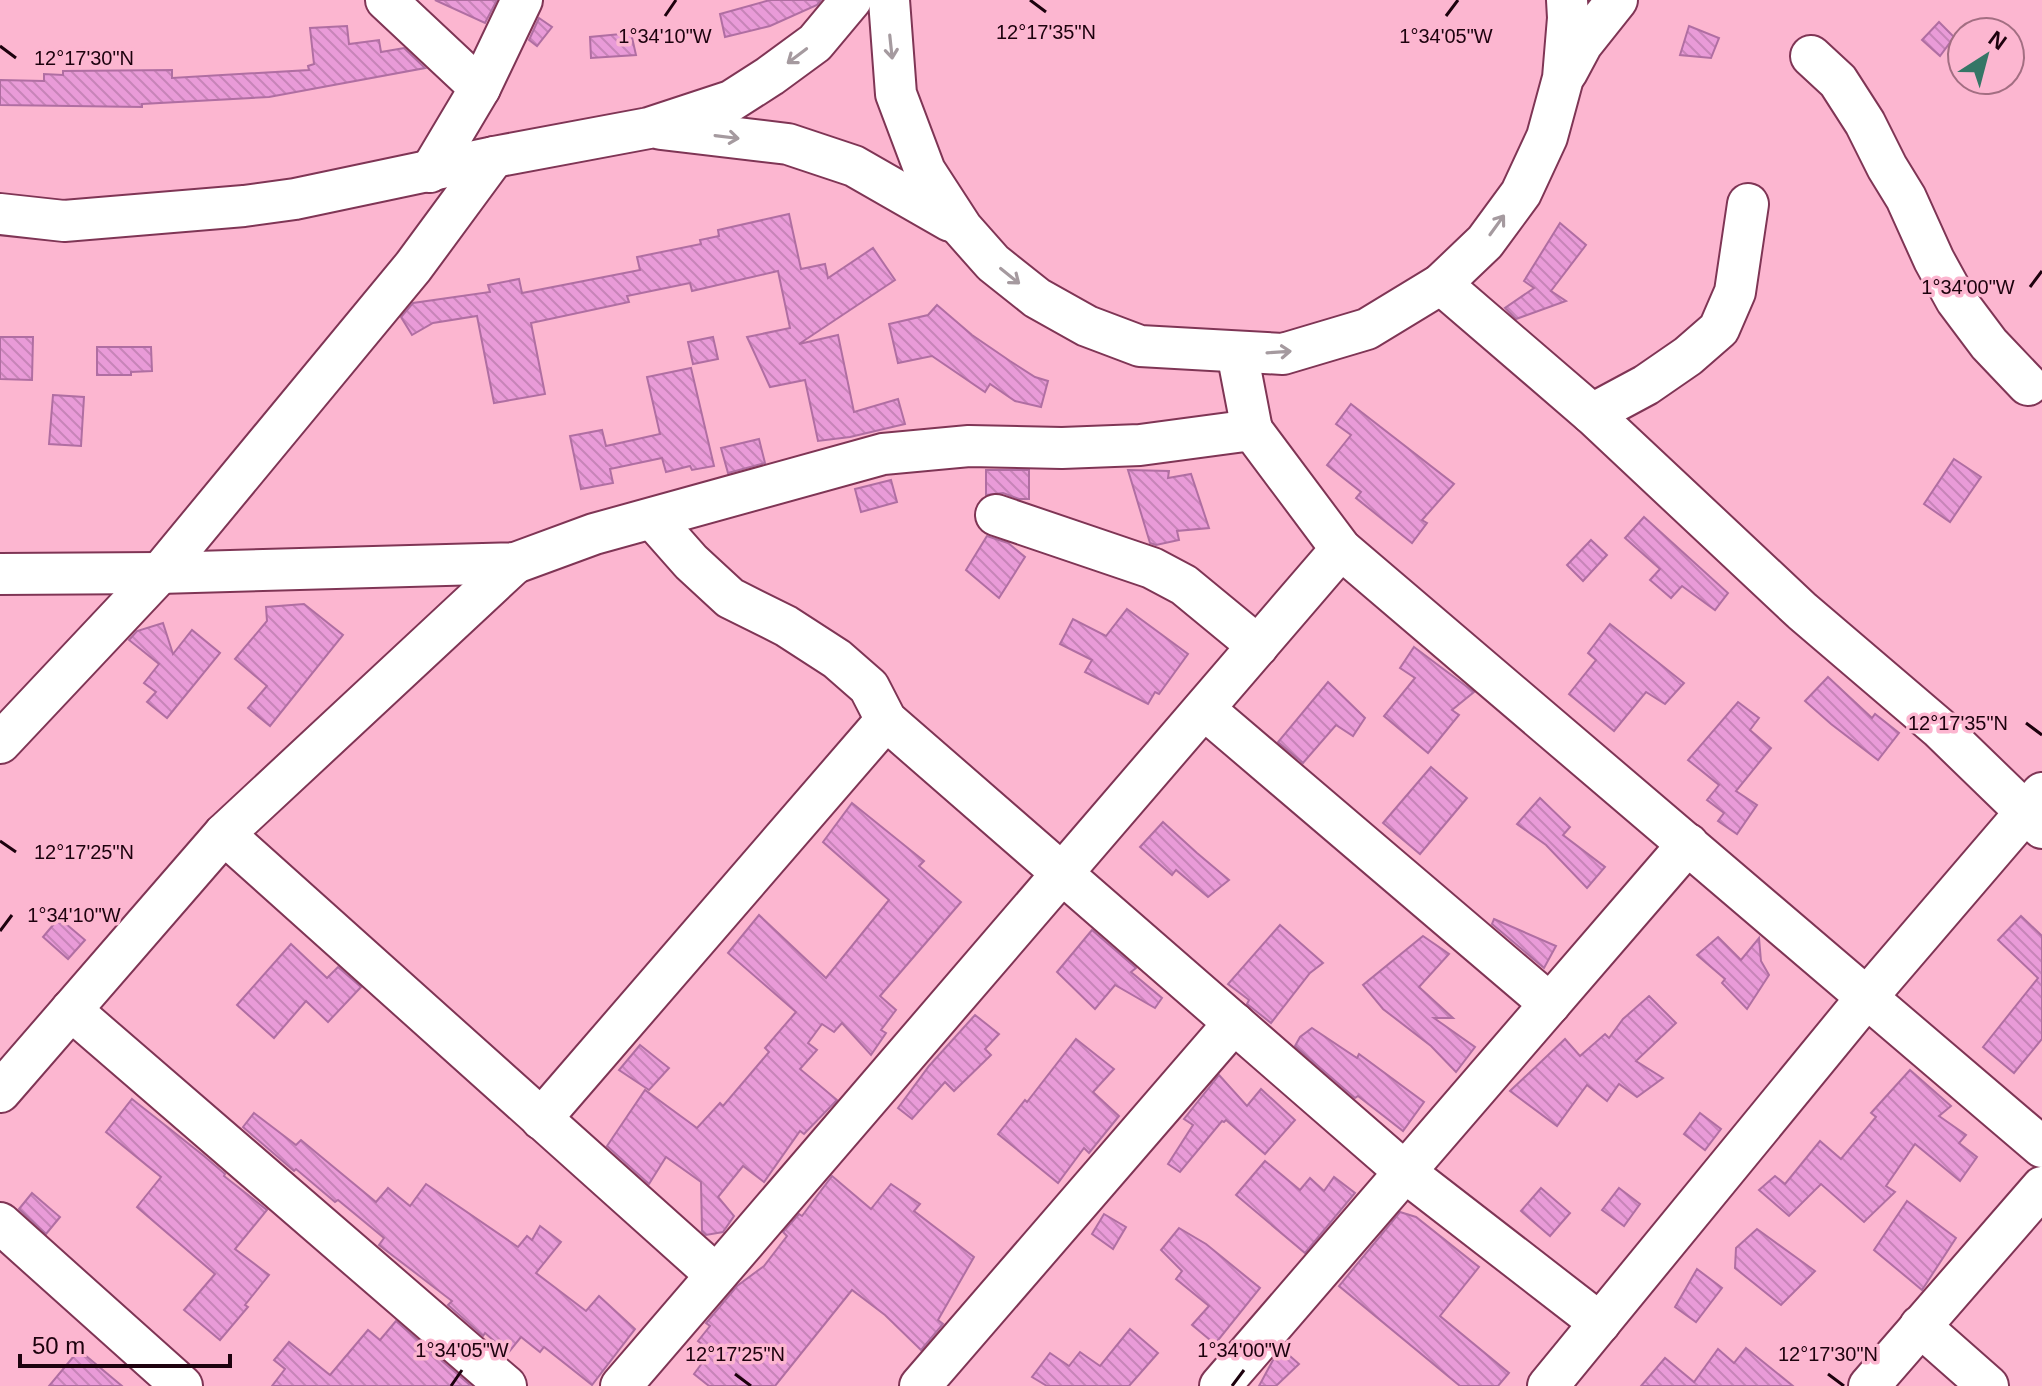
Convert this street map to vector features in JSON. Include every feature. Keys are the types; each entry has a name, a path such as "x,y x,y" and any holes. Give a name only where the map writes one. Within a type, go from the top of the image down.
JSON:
{"street":[{"path":"386,0 480,88"},
{"path":"430,172 480,88 522,0"},
{"path":"0,214 64,221 178,213 295,199 649,128 731,101 815,43 851,0"},
{"path":"889,0 896,94 925,171 962,228 993,263 1037,298 1087,326 1140,346 1283,354 1367,329 1441,284 1485,242 1521,193 1547,137 1563,78 1567,0"},
{"path":"1563,78 1582,44 1617,0"},
{"path":"1811,56 1838,81 1865,123 1956,300 1989,344 2037,386"},
{"path":"649,128 788,144 854,166 962,228"},
{"path":"0,743 160,573 413,267 494,157"},
{"path":"1592,414 1646,385 1688,356 1719,329 1735,292 1748,204"},
{"path":"1441,284 1592,414 1802,611 2036,811 1867,997 1548,1386"},
{"path":"1237,352 1252,430 1341,549 2042,1147"},
{"path":"0,574 160,573 515,563 594,534 883,454 969,446 1062,448 1140,445 1252,430"},
{"path":"996,515 1152,568 1184,585 1258,646"},
{"path":"653,519 691,562 730,598 786,626 837,659 869,687 886,720 1405,1172 1600,1323"},
{"path":"621,1386 1341,549"},
{"path":"0,1092 224,834 515,563"},
{"path":"1204,709 1550,1004"},
{"path":"541,1119 886,720"},
{"path":"224,834 716,1275"},
{"path":"1220,1386 1688,844"},
{"path":"71,1010 506,1386"},
{"path":"920,1386 1234,1023"},
{"path":"1869,1386 2042,1187"},
{"path":"0,1223 182,1386"},
{"path":"1920,1326 1988,1386"}],"building":[{"path":"435,0 497,0 485,23"},
{"path":"770,0 821,0 817,5 770,26 725,37 720,14"},
{"path":"539,18 552,27 537,46 529,40"},
{"path":"1939,22 1946,29 1946,48 1940,56 1922,40"},
{"path":"347,26 349,44 379,40 381,52 404,48 425,68 269,97 142,104 142,107 0,105 0,80 44,81 44,74 63,75 63,71 172,70 172,78 309,70 308,66 314,64 310,28"},
{"path":"1689,26 1719,38 1711,58 1680,55"},
{"path":"631,33 636,55 591,58 590,37"},
{"path":"789,214 801,269 825,264 828,278 873,248 895,280 799,344 838,335 854,412 898,399 905,424 818,441 805,380 770,387 747,337 790,328 778,271 692,291 690,283 627,296 629,302 531,323 545,394 494,403 477,316 433,323 412,335 401,317 413,303 490,292 488,285 519,279 522,293 640,270 637,257 701,244 700,240 719,236 718,230"},
{"path":"1560,223 1586,245 1551,291 1566,301 1516,319 1505,308 1534,288 1524,281"},
{"path":"937,305 972,335 1035,377 1048,381 1041,407 1015,401 990,384 985,392 932,356 898,363 889,324 928,315"},
{"path":"0,337 33,337 32,380 0,379"},
{"path":"713,337 718,359 693,364 688,342"},
{"path":"97,347 151,347 152,371 131,372 131,375 97,375"},
{"path":"691,368 714,466 692,470 690,466 666,472 662,458 610,469 613,483 581,489 570,436 602,430 606,446 660,434 647,377"},
{"path":"53,395 84,397 81,446 49,444"},
{"path":"1351,404 1454,484 1422,520 1427,523 1412,543 1356,498 1361,492 1327,465 1351,435 1336,424"},
{"path":"759,439 765,463 728,473 721,448"},
{"path":"1954,459 1981,477 1950,522 1924,504"},
{"path":"986,470 1029,470 1029,499 1003,493 986,495"},
{"path":"1128,470 1169,471 1168,478 1191,474 1209,528 1177,531 1179,540 1156,545 1150,543"},
{"path":"891,480 897,502 861,512 855,489"},
{"path":"1644,517 1728,593 1715,610 1682,586 1671,598 1650,580 1660,569 1625,538"},
{"path":"987,536 1008,543 1025,557 999,598 966,570"},
{"path":"1591,540 1607,555 1583,581 1567,565"},
{"path":"304,604 343,635 270,726 248,708 267,686 235,659 267,621 266,607"},
{"path":"1127,609 1188,654 1148,704 1085,672 1092,660 1060,644 1073,619 1106,636"},
{"path":"163,623 173,654 192,630 220,653 167,718 147,702 156,692 144,683 159,664 129,640 137,631"},
{"path":"1610,624 1684,683 1665,704 1646,692 1614,731 1569,694 1596,660 1588,653"},
{"path":"1414,647 1474,692 1452,710 1459,715 1428,753 1384,716 1415,678 1400,668"},
{"path":"1828,677 1872,718 1875,714 1899,733 1878,760 1805,701"},
{"path":"1328,682 1365,718 1353,736 1336,725 1303,763 1278,742"},
{"path":"1738,702 1759,718 1750,730 1771,748 1736,791 1757,805 1737,834 1718,821 1724,813 1707,800 1719,785 1688,760"},
{"path":"1431,767 1467,798 1420,854 1383,823"},
{"path":"1540,798 1570,827 1563,835 1605,867 1587,888 1546,845 1517,824"},
{"path":"852,803 924,861 919,866 961,902 880,996 896,1010 881,1030 886,1033 871,1055 842,1023 834,1032 822,1024 808,1043 817,1050 800,1069 837,1100 804,1134 800,1131 764,1182 743,1166 718,1197 734,1216 723,1232 706,1235 702,1231 701,1182 666,1157 649,1184 607,1146 645,1090 697,1128 720,1103 723,1106 769,1052 765,1048 796,1012 728,953 759,915 826,978 889,900 823,842"},
{"path":"1163,822 1229,880 1208,897 1176,870 1172,875 1140,847"},
{"path":"2021,916 2042,936 2042,1039 2014,1073 1983,1047 2038,978 1998,940"},
{"path":"59,918 85,940 68,959 43,937"},
{"path":"1494,919 1556,946 1544,968 1492,924"},
{"path":"1280,925 1323,963 1310,973 1271,1023 1228,984"},
{"path":"1092,930 1136,968 1131,972 1162,998 1155,1008 1115,985 1095,1009 1057,972"},
{"path":"1423,936 1449,954 1419,987 1453,1018 1434,1018 1475,1047 1456,1072 1431,1046 1383,1009 1363,985"},
{"path":"1718,937 1741,960 1759,938 1761,961 1769,975 1747,1009 1722,983 1725,979 1697,955"},
{"path":"291,944 327,978 338,967 361,987 328,1022 306,1001 274,1038 237,1005"},
{"path":"1649,996 1676,1023 1636,1061 1663,1078 1637,1097 1619,1084 1607,1101 1587,1085 1557,1126 1510,1091 1565,1039 1580,1056 1605,1034 1609,1038 1623,1019"},
{"path":"975,1015 999,1034 985,1049 991,1055 954,1091 945,1082 912,1119 898,1108 929,1066"},
{"path":"1312,1028 1357,1058 1359,1054 1424,1102 1403,1131 1358,1096 1355,1098 1295,1046 1300,1037"},
{"path":"1076,1039 1114,1069 1093,1092 1119,1116 1089,1153 1084,1148 1058,1183 998,1134"},
{"path":"640,1045 669,1068 649,1090 619,1070"},
{"path":"1910,1070 1951,1106 1939,1116 1966,1135 1959,1143 1977,1157 1960,1181 1915,1144 1886,1186 1895,1192 1864,1222 1821,1184 1789,1216 1759,1190 1775,1176 1785,1184 1820,1141 1841,1159 1876,1117 1871,1113"},
{"path":"1219,1075 1247,1106 1261,1089 1295,1120 1265,1154 1226,1120 1222,1121 1180,1172 1168,1164 1193,1125 1184,1119"},
{"path":"132,1099 267,1210 235,1249 269,1275 245,1305 248,1307 220,1340 184,1310 215,1274 137,1207 161,1177 106,1132"},
{"path":"254,1113 296,1145 301,1140 376,1202 388,1188 410,1206 426,1184 518,1247 527,1236 532,1240 540,1226 561,1242 536,1273 586,1311 599,1296 635,1329 592,1385 544,1347 540,1352 521,1337 508,1353 448,1305 452,1301 379,1245 384,1238 338,1200 335,1202 296,1169 294,1171 243,1127"},
{"path":"1700,1113 1721,1129 1705,1150 1684,1134"},
{"path":"1265,1161 1300,1190 1310,1178 1324,1191 1334,1177 1355,1193 1305,1253 1236,1195"},
{"path":"832,1176 871,1209 891,1184 920,1204 914,1211 974,1257 938,1320 943,1324 921,1350 885,1315 852,1290 775,1386 709,1386 694,1374 711,1351 698,1341 710,1326 706,1323 737,1286 764,1266 787,1236 783,1232 799,1214 802,1216"},
{"path":"1541,1188 1570,1213 1550,1236 1521,1211"},
{"path":"1619,1188 1640,1204 1624,1226 1602,1210"},
{"path":"32,1193 60,1217 46,1234 19,1209"},
{"path":"1907,1201 1956,1238 1922,1290 1874,1250"},
{"path":"1400,1212 1416,1217 1479,1267 1440,1316 1509,1373 1498,1386 1460,1386 1339,1286"},
{"path":"1104,1214 1126,1227 1113,1249 1092,1234"},
{"path":"1179,1228 1206,1244 1260,1288 1215,1344 1192,1325 1209,1306 1176,1279 1182,1271 1161,1250"},
{"path":"1757,1229 1815,1271 1781,1305 1735,1268 1736,1248"},
{"path":"1697,1269 1722,1288 1696,1322 1675,1307"},
{"path":"396,1321 471,1386 272,1386 285,1369 274,1360 289,1342 330,1375 368,1330 380,1340"},
{"path":"1130,1329 1158,1353 1129,1386 1047,1386 1032,1377 1050,1353 1069,1366 1080,1352 1100,1366"},
{"path":"1746,1348 1793,1386 1641,1386 1665,1358 1694,1382 1718,1349 1734,1363"},
{"path":"1282,1349 1299,1364 1276,1386 1259,1386 1273,1360"},
{"path":"79,1350 122,1386 49,1386"}]}
